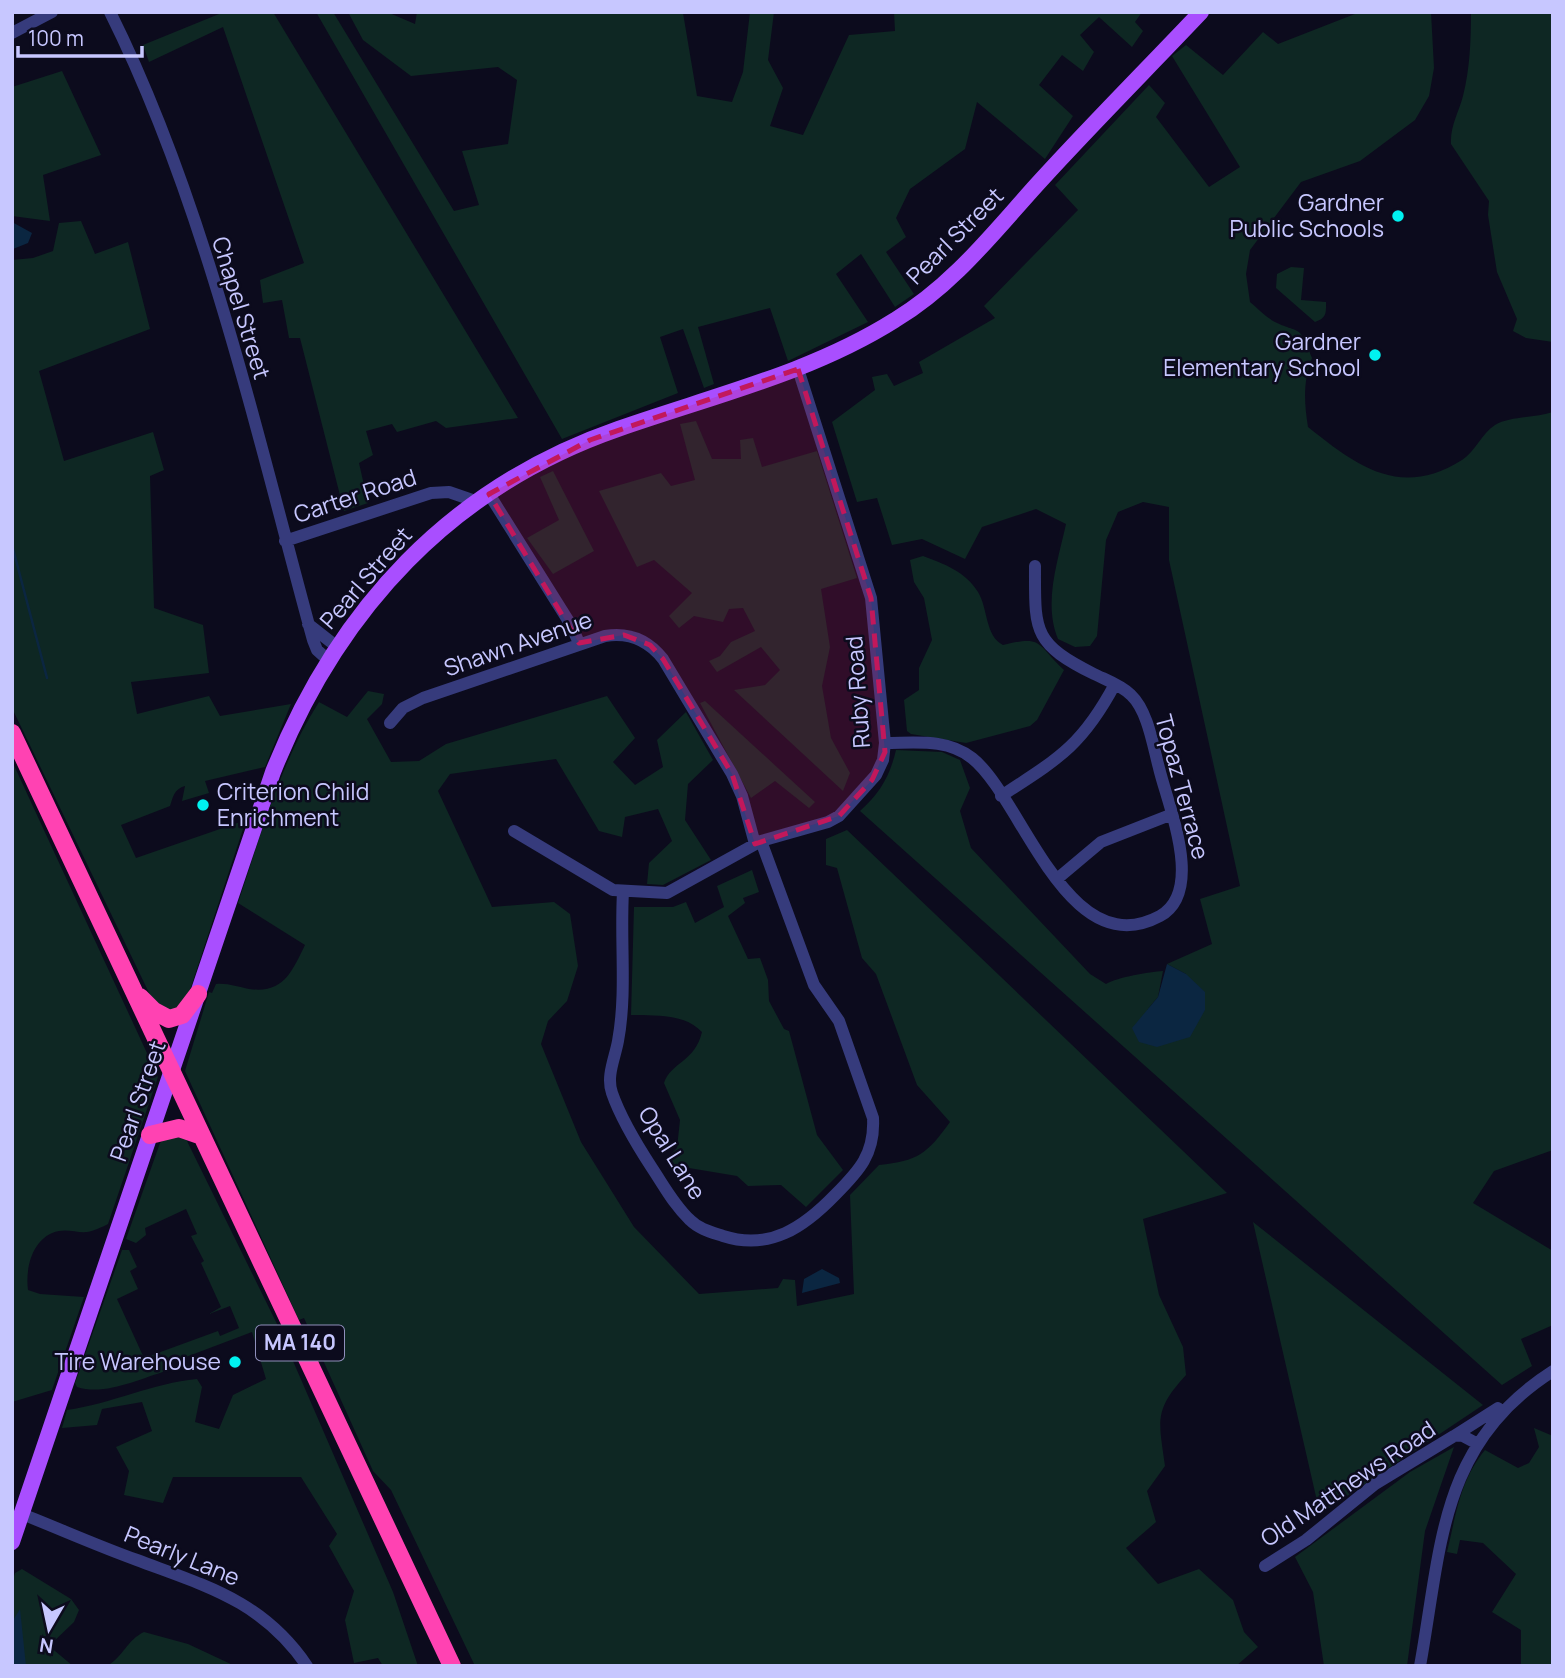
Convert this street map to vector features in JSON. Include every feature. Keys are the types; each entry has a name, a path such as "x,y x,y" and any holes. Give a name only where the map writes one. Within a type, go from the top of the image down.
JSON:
{"highway":[{"name":"MA 140","path":"12,733 452,1666"},
{"path":"133,990 154,1011 169,1018 182,1015 198,994"},
{"path":"150,1135 179,1128 202,1136"}],"main road":[{"name":"Pearl Street","path":"12,1542 273,772 300,708 332,653 403,565 437,533 483,498 533,467 590,440 798,369 878,331 948,281 1201,12"}],"street":[{"path":"12,33 52,12"},
{"name":"Chapel Street","path":"110,12 150,107 202,248 317,650 332,653"},
{"name":"Ruby Road","path":"514,831 604,887 623,892 667,892 758,843 828,822 839,816 872,780 883,760 886,743 871,598 798,369"},
{"name":"Carter Road","path":"285,541 431,493 449,492 483,498"},
{"path":"483,498 571,625 579,643"},
{"name":"Topaz Terrace","path":"886,743 926,743 955,748 973,758 1001,796 1043,864 1100,919 1124,926 1143,923 1163,915 1173,901 1183,877 1180,847 1144,716 1132,696 1050,648 1037,628 1035,566"},
{"name":"Shawn Avenue","path":"390,723 412,702 579,643 605,636 624,635 642,640 657,651 732,774 758,843"},
{"path":"1001,796 1074,746 1096,720 1115,684"},
{"path":"1057,879 1101,842 1170,815"},
{"name":"Opal Lane","path":"623,892 621,1022 610,1074 611,1091 642,1153 676,1206 692,1222 708,1231 744,1240 781,1236 802,1226 864,1164 871,1150 874,1126 839,1021 814,985 758,843"},
{"path":"1420,1666 1450,1503 1459,1475 1476,1444 1514,1399 1553,1371"},
{"name":"Old Matthews Road","path":"1265,1566 1306,1540 1375,1485 1514,1399"},
{"name":"Old Matthews Road","path":"1454,1436 1461,1435 1476,1444"},
{"name":"Pearly Lane","path":"22,1514 203,1584 248,1606 274,1626 307,1666"}],"highlighted area":[{"path":"798,369 871,598 885,752 872,780 839,816 755,844 732,774 663,659 650,645 624,635 579,643 489,494 590,440"}],"green space":[{"path":"224,12 273,12 518,418 446,428 436,421 397,432 392,424 366,431 373,455 359,463 368,503 344,511 300,338 289,338 282,300 263,303 260,280 304,263 223,27 149,62 143,45"},
{"path":"316,12 333,12 454,211 479,205 462,151 508,144 517,80 498,67 411,76 363,40 348,12 387,12 415,24 417,12 683,13 697,96 732,102 743,72 750,12 774,12 768,60 783,88 770,126 803,135 849,35 895,31 894,12 1142,12 1135,22 1143,31 1132,47 1099,17 1080,35 1094,52 1083,71 1062,55 1039,85 1073,116 1045,159 977,102 965,149 910,189 896,218 906,237 886,252 914,294 895,307 861,254 836,274 868,322 788,361 770,308 698,327 714,384 704,388 683,329 660,337 678,393 562,439"},
{"path":"1360,12 1431,12 1434,68 1429,96 1415,120 1360,161 1301,182 1250,250 1246,274 1250,302 1273,321 1298,331 1308,347 1312,358 1305,392 1308,427 1362,465 1399,477 1419,477 1440,471 1462,460 1495,425 1553,412 1553,1150 1494,1171 1473,1203 1553,1251 1553,1325 1521,1339 1532,1366 1502,1385 860,811 883,784 896,750 942,752 960,760 970,788 960,811 971,848 1090,974 1106,984 1126,977 1163,971 1158,997 1147,1010 1186,974 1167,964 1212,944 1200,899 1240,886 1169,560 1169,507 1143,502 1118,512 1106,540 1097,636 1090,646 1075,647 1058,639 1052,611 1053,582 1066,524 1036,509 982,527 965,559 922,539 892,545 877,498 857,502 832,422 875,390 872,377 887,374 894,386 923,373 919,362 995,318 984,306 1078,210 1055,185 1149,85 1165,103 1156,117 1209,187 1240,167 1172,56 1186,45 1223,75 1263,32 1278,44"},
{"path":"1471,12 1553,12 1553,342 1526,338 1513,331 1517,319 1497,272 1488,215 1489,201 1451,144 1453,125 1467,75"},
{"path":"62,71 101,155 43,175 50,221 12,216 12,87"},
{"path":"81,221 95,254 128,242 150,329 39,371 64,461 153,432 164,470 150,476 154,608 203,625 209,673 131,682 137,714 209,696 220,716 291,704 265,767 205,781 209,793 182,801 185,786 181,787 174,794 170,806 121,825 136,858 246,820 189,993 185,1002 169,1014 151,997 12,708 12,260 33,258 53,251 59,223"},
{"path":"1291,267 1304,268 1301,300 1326,302 1322,319 1315,322 1276,288 1277,274"},
{"path":"696,421 712,459 741,459 740,440 753,438 762,467 817,451 857,578 821,589 830,647 822,686 831,738 850,773 843,791 734,690 765,685 780,670 761,647 717,672 709,661 720,656 731,642 755,631 743,608 729,609 723,622 694,616 679,628 669,616 692,593 654,560 637,567 599,491 661,473 671,486 695,480 680,424"},
{"path":"553,471 594,551 553,574 527,538 559,520 540,477"},
{"path":"923,556 954,569 973,585 997,641 1003,645 1026,641 1038,644 1064,670 1037,720 1030,726 966,743 911,734 907,731 904,700 919,690 919,668 932,640 924,598 914,582 910,560"},
{"path":"368,691 384,694 382,704 367,719 391,762 419,761 446,744 607,696 635,738 613,762 635,785 663,767 657,740 686,712 713,760 688,784 685,820 711,860 663,885 647,884 649,863 672,841 658,809 625,817 622,837 599,831 556,759 450,774 438,791 492,907 554,902 570,914 578,966 567,1001 548,1021 541,1044 581,1142 634,1227 699,1294 778,1288 783,1279 795,1280 797,1306 854,1294 850,1195 879,1165 913,1158 928,1149 950,1122 917,1085 876,974 862,958 837,868 826,865 826,839 847,830 1227,1193 1143,1219 1159,1295 1183,1347 1186,1375 1168,1398 1161,1417 1165,1466 1147,1491 1156,1522 1126,1548 1158,1584 1199,1569 1233,1600 1244,1632 1258,1647 1236,1666 475,1666 391,1490 373,1471 304,1318 299,1320 185,1071 209,992 212,993 216,984 261,990 271,988 285,979 296,964 305,945 238,903 282,774 319,702 347,717"},
{"path":"705,701 815,802 809,808 775,781 751,798 700,703"},
{"path":"12,761 158,1077 108,1224 87,1232 62,1231 50,1234 37,1246 33,1254 28,1272 28,1290 40,1294 84,1297 52,1390 12,1402"},
{"path":"752,870 759,892 743,898 745,903 728,916 748,959 760,958 768,980 769,1001 784,1029 789,1031 817,1135 843,1170 806,1207 781,1185 748,1186 737,1176 683,1167 677,1170 668,1157 677,1148 680,1120 664,1083 672,1070 694,1050 702,1032 687,1021 631,1015 634,907 673,907 686,902 695,923 724,907 717,886"},
{"path":"170,1134 186,1139 277,1324 393,1592 418,1666 383,1666 378,1658 354,1663 345,1620 354,1591 329,1546 337,1534 301,1477 173,1477 163,1503 124,1495 129,1471 116,1447 152,1431 142,1402 102,1409 97,1425 62,1428 67,1410 197,1379 202,1387 195,1422 219,1429 233,1395 266,1379 252,1332 170,1363 166,1371 122,1385 88,1389 77,1387 75,1383 122,1250 129,1250 137,1267 130,1271 138,1289 117,1299 144,1358 218,1331 220,1336 239,1328 230,1306 209,1314 221,1307 201,1263 204,1261 191,1236 197,1234 186,1209 145,1228 146,1235 136,1243 126,1239 160,1143"},
{"path":"1253,1222 1483,1405 1320,1514"},
{"path":"1534,1428 1553,1436 1553,1666 1502,1666 1521,1664 1521,1630 1492,1612 1516,1574 1483,1543 1460,1540 1457,1554 1447,1552 1460,1498 1477,1461 1485,1450 1518,1468 1529,1463 1539,1447"},
{"path":"1454,1447 1425,1531 1407,1666 1324,1666 1313,1592 1295,1557 1410,1472"},
{"path":"22,1569 71,1599 79,1610 74,1622 49,1646 73,1666 12,1666 12,1583 15,1573"},
{"path":"144,1632 188,1644 235,1666 107,1666 133,1639"}],"water":[{"path":"12,222 32,233 28,243 13,249"},
{"path":"1167,964 1186,974 1205,992 1205,1010 1190,1037 1157,1047 1139,1042 1132,1028 1158,997"},
{"path":"822,1269 839,1278 840,1283 802,1293 804,1279"},
{"path":"20,1609 26,1666 12,1666 12,1622"}],"waterway":[{"path":"12,545 47,678"}],"place":[{"name":"Gardner Public Schools","path":"1398,216"},
{"name":"Gardner Elementary School","path":"1375,355"},
{"name":"Criterion Child Enrichment","path":"203,805"},
{"name":"Tire Warehouse","path":"235,1362"}]}
